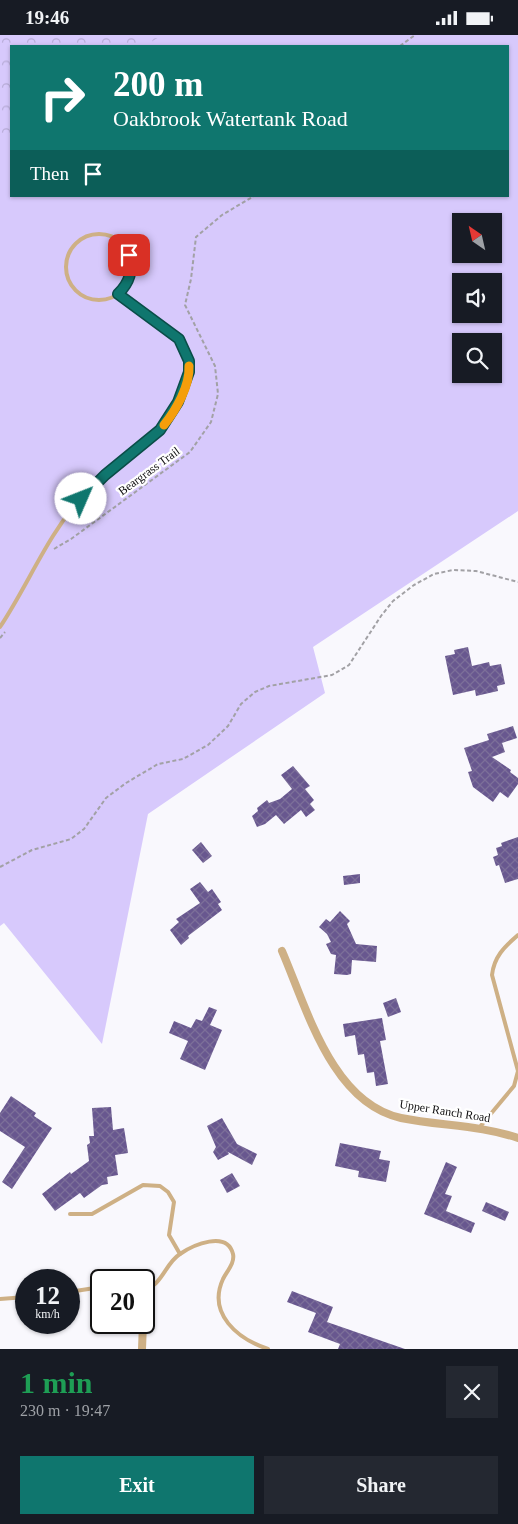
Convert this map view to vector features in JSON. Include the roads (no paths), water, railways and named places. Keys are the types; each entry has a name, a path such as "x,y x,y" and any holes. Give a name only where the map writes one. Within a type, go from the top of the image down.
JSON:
{"street":[{"name":"Upper Ranch Road","path":"282,951 330,1063 359,1098 400,1118 480,1128 518,1138"},
{"path":"142,1334 142,1349"}],"lane":[{"path":"93,235 104,235 115,239 123,245 132,265 128,281 118,294 98,300 78,293 71,285 66,265 68,254 83,239 93,235"},
{"path":"0,627 61,523 105,475 160,430 171,416 187,383 189,361 179,339 118,294"},
{"path":"480,1128 514,1086 518,1071 492,975 494,962 507,945 518,935"},
{"path":"70,1214 92,1215 143,1185 160,1186 168,1192 174,1202 169,1235 180,1254"},
{"path":"155,1284 180,1254 208,1241 218,1240 229,1247 233,1254 219,1295 221,1309 227,1323 237,1334 252,1343 268,1349"},
{"path":"0,1299 15,1298"}]}
